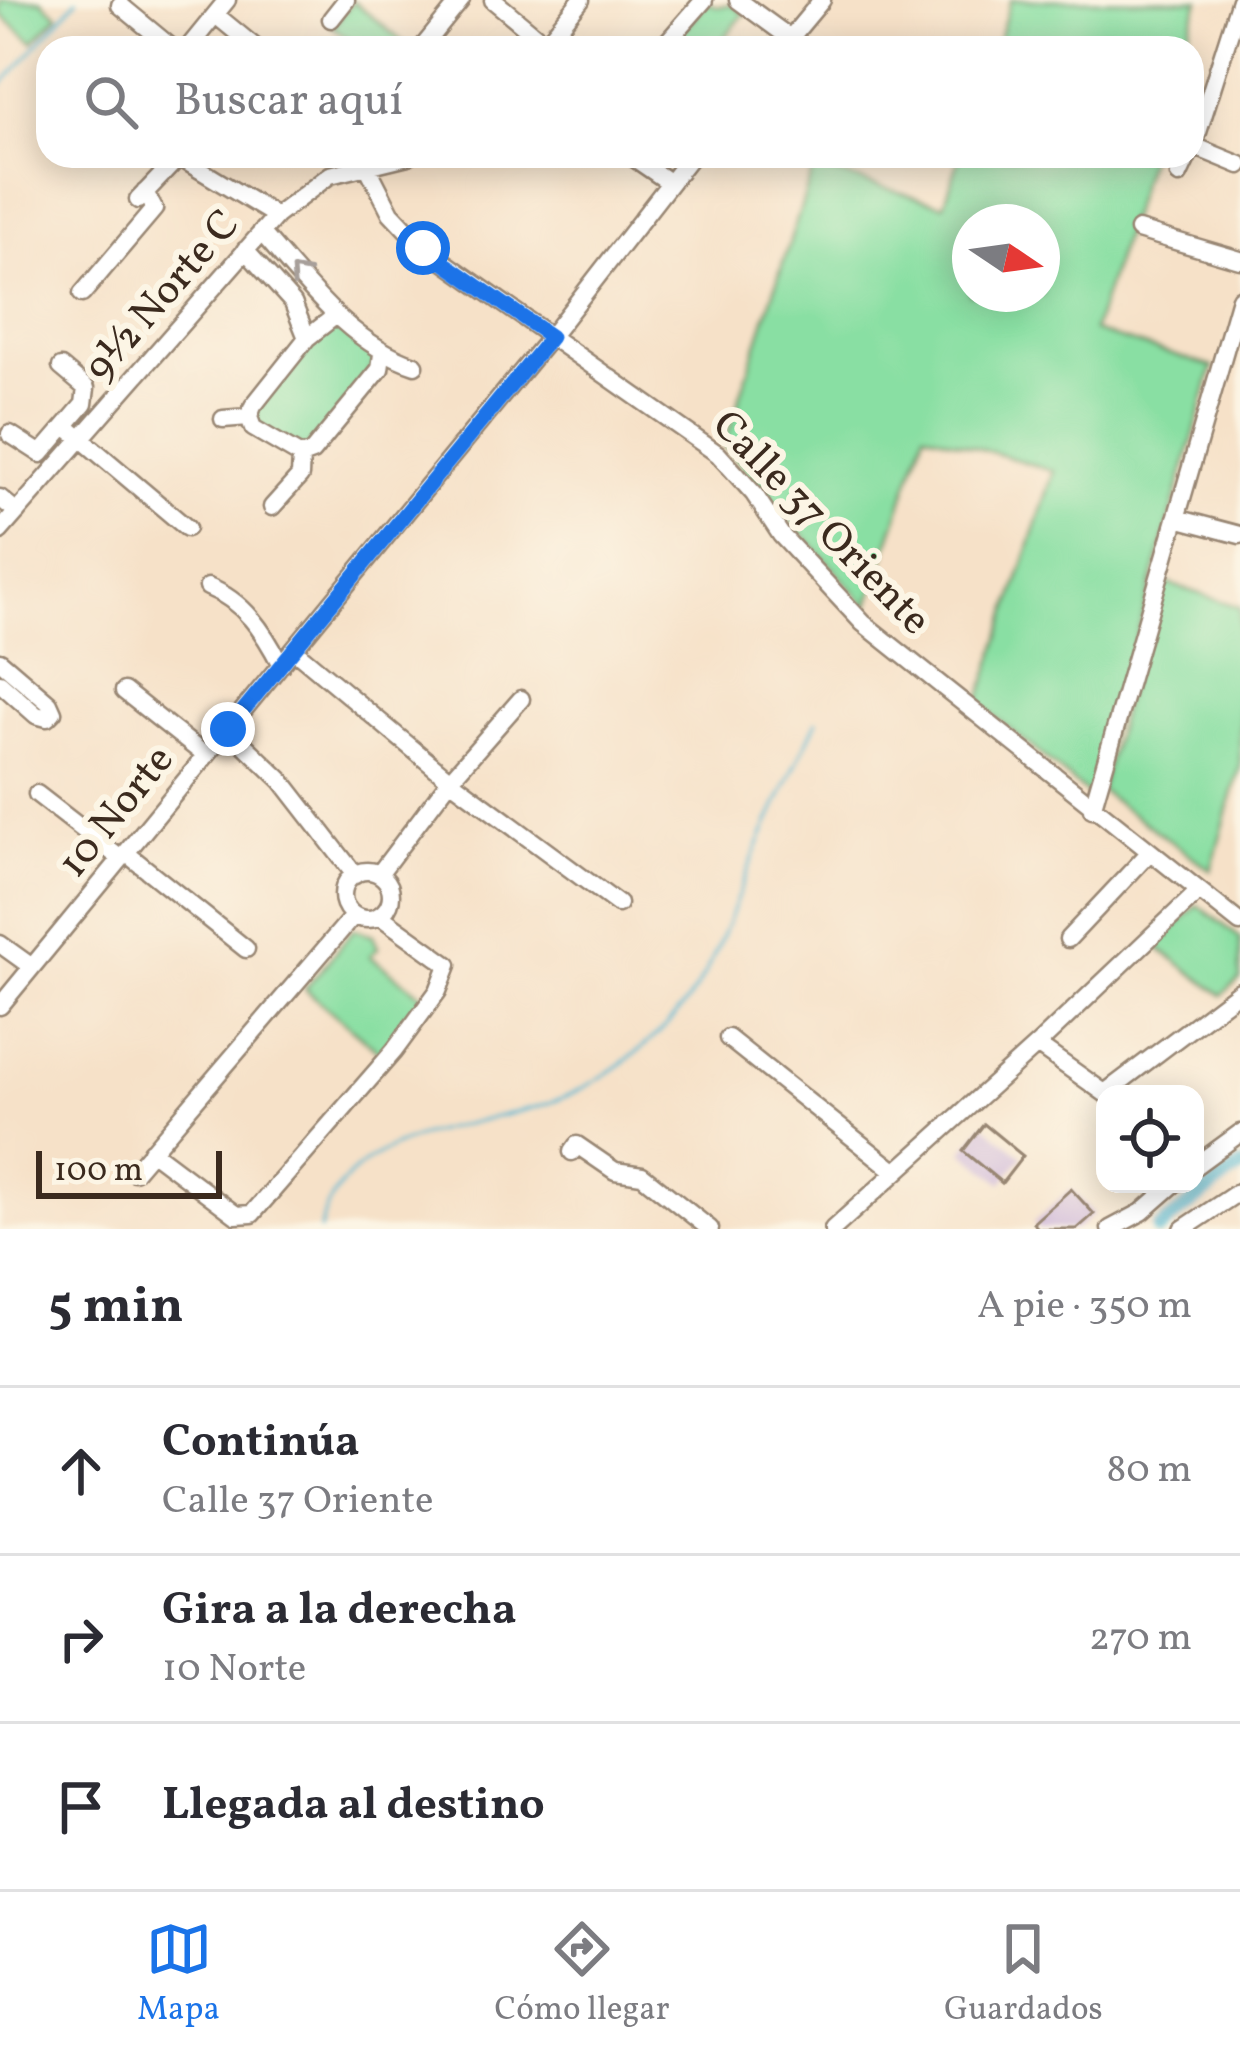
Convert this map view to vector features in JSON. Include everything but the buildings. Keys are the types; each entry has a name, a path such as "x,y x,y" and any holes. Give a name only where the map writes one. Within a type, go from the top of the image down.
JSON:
{"street":[{"path":"331,19 346,0"},
{"path":"432,36 461,0"},
{"path":"493,0 533,36"},
{"path":"552,36 581,0"},
{"path":"672,36 704,0"},
{"path":"738,0 778,36"},
{"path":"792,36 822,0"},
{"path":"1204,114 1240,0"},
{"path":"120,4 158,36"},
{"path":"198,36 222,8 246,36"},
{"path":"1204,155 1240,165"},
{"path":"82,294 154,209 141,196 168,168"},
{"path":"196,168 276,216"},
{"name":"9½ Norte C","path":"0,531 74,432 276,216 320,181 347,168"},
{"name":"Calle 37 Oriente","path":"368,168 381,198 411,237 718,454 754,494 781,535 863,623 1240,923"},
{"path":"649,168 669,182"},
{"name":"10 Norte","path":"0,1006 551,337 681,168"},
{"path":"1179,175 1183,168"},
{"path":"1138,230 1240,260"},
{"path":"261,232 335,316 382,355 415,365"},
{"path":"245,250 293,303 307,338"},
{"path":"1092,809 1240,298"},
{"path":"301,456 253,428 249,417 307,338 335,316"},
{"path":"301,456 312,452 380,369 382,355"},
{"path":"10,434 41,454 74,432 86,388 61,367"},
{"path":"223,419 249,417"},
{"path":"74,432 187,528"},
{"path":"272,507 300,476 301,456"},
{"path":"0,498 17,512"},
{"path":"1176,518 1240,536"},
{"path":"208,587 232,599 287,657 618,904"},
{"path":"1,669 23,692"},
{"path":"124,692 206,756"},
{"path":"379,874 450,780 521,699"},
{"path":"228,729 282,781 355,874"},
{"path":"37,794 246,949"},
{"path":"1068,939 1149,853"},
{"path":"355,874 379,874 391,895 390,903 380,916 367,920 354,915 347,908 344,890 355,874"},
{"path":"833,1229 1037,1045 1198,891"},
{"path":"134,1172 354,915"},
{"path":"151,1151 236,1215 252,1214 394,1051 438,991 448,965 380,916"},
{"path":"0,944 32,967"},
{"path":"1118,1085 1240,991"},
{"path":"728,1038 896,1172"},
{"path":"1037,1045 1096,1087"},
{"path":"1204,1158 1240,1133"},
{"path":"572,1152 577,1144 615,1172 642,1175 710,1229"},
{"path":"1184,1229 1240,1191"},
{"path":"1110,1229 1142,1212 1164,1193"}],"green space":[{"path":"0,0 41,0 58,15 33,42 0,14"},
{"path":"1011,0 1199,0 1188,36 1000,36"},
{"path":"353,1 395,36 345,36 333,27"},
{"path":"708,2 718,7 731,4 744,14 726,36 679,34"},
{"path":"814,168 944,205 956,168 1145,168 1093,331 1213,367 1091,797 979,703 1054,471 925,432 868,607 724,446"},
{"path":"335,316 382,354 312,452 253,428 253,406"},
{"path":"1157,580 1240,607 1240,767 1211,870 1100,791"},
{"path":"1198,905 1240,938 1240,979 1222,995 1156,946"},
{"path":"354,929 373,935 378,948 370,956 425,997 381,1053 305,989"}],"waterway":[{"path":"45,36 77,0"},
{"path":"0,87 36,46"},
{"path":"320,1229 333,1197 353,1172 380,1153 412,1139 563,1098 621,1064 670,1022 714,956 756,851 817,721"},
{"path":"1158,1229 1240,1167"}],"route":[{"path":"228,729 551,337 423,248"}]}
